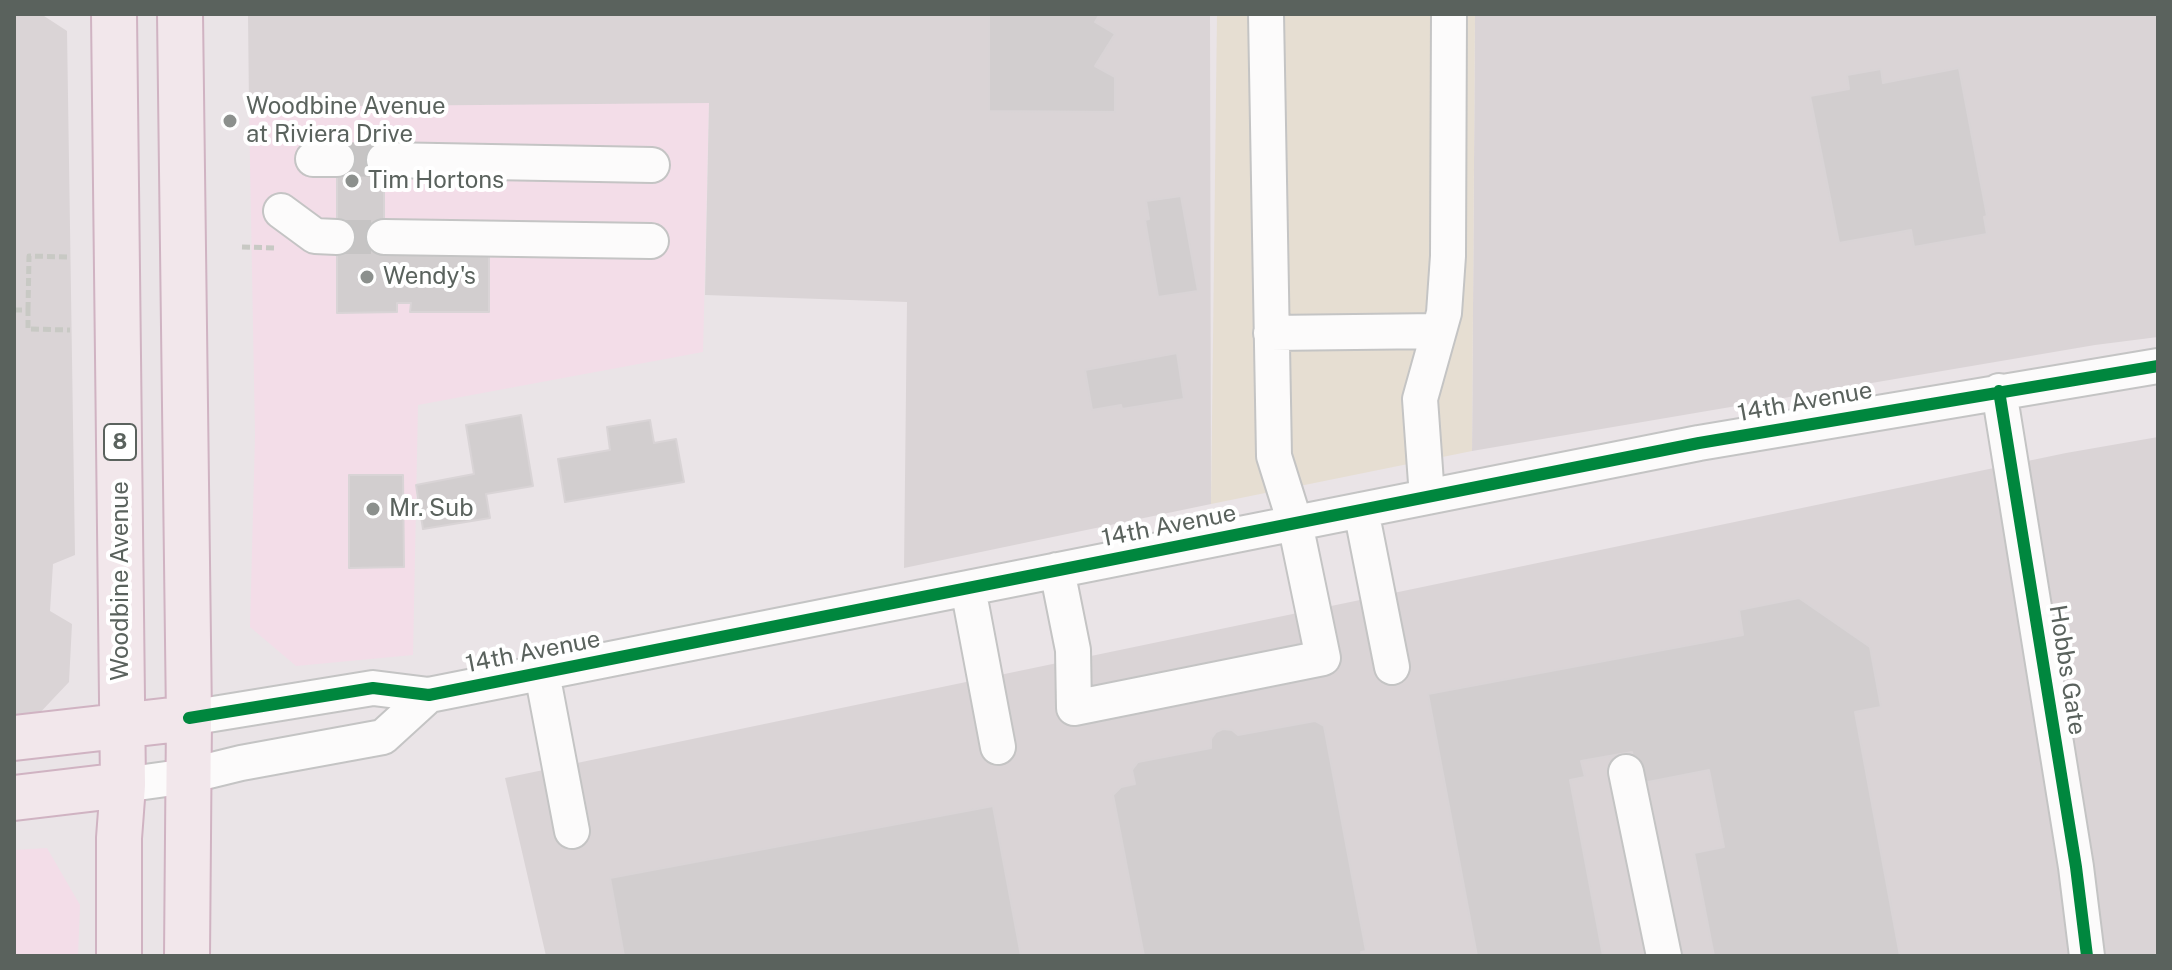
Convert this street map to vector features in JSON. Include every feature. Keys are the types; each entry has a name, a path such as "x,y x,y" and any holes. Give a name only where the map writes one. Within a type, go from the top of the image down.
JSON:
{"main road":[{"name":"Woodbine Avenue","path":"114,14 123,785 119,838 119,956"},
{"path":"180,14 189,718 187,956"},
{"path":"120,499 186,505"},
{"name":"14th Avenue","path":"14,738 189,718"},
{"path":"14,798 123,785"}],"street":[{"path":"1057,570 1073,650 1074,708 1323,658 1295,523 1274,456 1266,14"},
{"path":"1427,497 1420,399 1444,313 1448,256 1449,14"},
{"path":"384,160 652,165"},
{"path":"281,211 315,236 337,237"},
{"path":"384,237 651,241"},
{"path":"1271,333 1439,331"},
{"name":"14th Avenue","path":"189,718 373,688 429,695 1699,443 2158,366"},
{"name":"Hobbs Gate","path":"1999,391 2076,867 2087,956"},
{"path":"1361,510 1392,667"},
{"path":"968,588 998,747"},
{"path":"542,673 572,831"},
{"path":"123,785 188,776 383,737 429,695"},
{"path":"1626,772 1664,956"}],"path":[{"path":"70,257 29,256 28,310 28,329 70,330"},
{"path":"14,310 28,310"}],"shaded area":[{"path":"14,14 41,14 67,31 75,555 53,564 50,611 72,624 69,682 35,718 14,721"},
{"path":"248,14 1210,14 1211,504 904,568 907,302 705,295 709,103 249,107"},
{"path":"1217,14 1475,14 1472,451 1211,504"},
{"path":"1475,14 2158,14 2158,337 2095,345 1472,451"},
{"path":"709,102 703,352 418,405 413,655 296,666 250,627 255,435 249,107"},
{"path":"2158,437 2158,956 546,956 505,778 2066,453"},
{"path":"47,848 80,905 78,956 14,956 14,850"}],"building":[{"path":"989,14 1100,14 1095,22 1115,34 1095,66 1115,77 1115,112 989,111"},
{"path":"1959,68 1987,216 1984,217 1987,234 1914,247 1911,230 1839,243 1810,96 1849,89 1847,75 1881,69 1883,83"},
{"path":"337,146 384,146 384,249 489,250 489,312 410,312 411,303 397,303 397,312 337,313"},
{"path":"1181,196 1198,291 1158,297 1145,220 1149,219 1146,201"},
{"path":"1177,353 1184,399 1122,409 1121,405 1092,410 1085,370"},
{"path":"521,415 533,486 486,494 490,518 423,529 416,485 474,474 466,425"},
{"path":"650,420 654,443 676,439 684,482 565,502 558,459 610,450 607,427"},
{"path":"349,475 403,475 404,567 349,568"},
{"path":"1799,598 1870,647 1881,707 1855,712 1900,956 1714,956 1694,853 1724,847 1709,770 1638,784 1632,752 1581,761 1585,777 1570,780 1603,956 1477,956 1428,694 1743,635 1739,610"},
{"path":"1315,721 1324,726 1366,951 1361,952 1362,956 1144,956 1113,795 1121,787 1135,784 1132,770 1138,762 1211,748 1211,739 1223,729 1232,730 1238,735"},
{"path":"993,806 1021,956 624,956 610,878"}],"tunnel":[{"path":"337,159 384,160"},
{"path":"337,237 384,237"}],"cycle path":[{"path":"189,718 373,688 429,695 1699,443 2158,366"},
{"path":"1999,391 2076,867 2087,956"}],"place":[{"name":"Woodbine Avenue at Riviera Drive","path":"230,121"},
{"name":"Tim Hortons","path":"352,181"},
{"name":"Wendy's","path":"367,277"},
{"name":"Mr. Sub","path":"373,509"}]}
